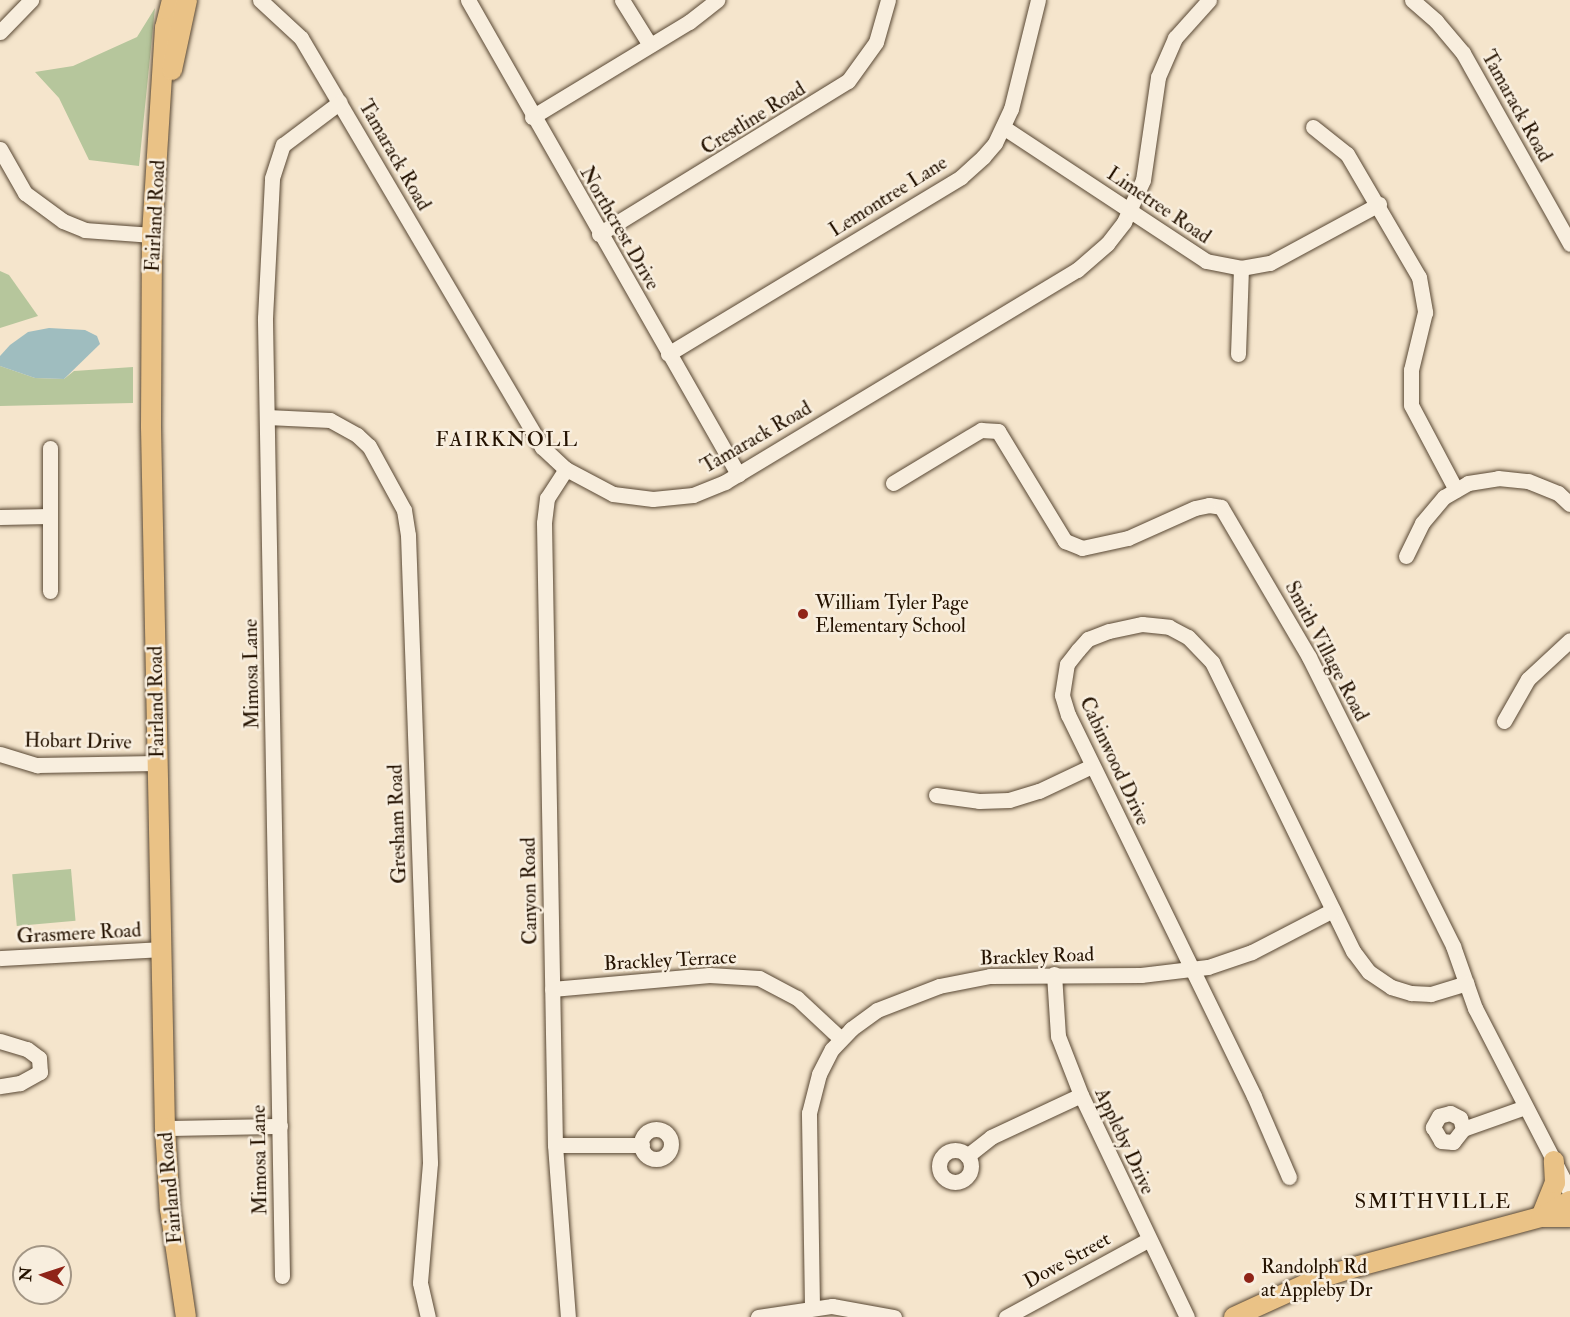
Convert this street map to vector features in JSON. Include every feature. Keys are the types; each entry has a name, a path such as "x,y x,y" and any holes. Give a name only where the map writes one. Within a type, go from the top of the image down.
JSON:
{"main road":[{"name":"Fairland Road","path":"172,0 165,28 165,86 152,234 157,762 165,1128 170,1209 186,1317"},
{"name":"Fairland Road","path":"165,86 175,64 187,0"},
{"path":"1541,1217 1555,1183 1554,1161"},
{"path":"1234,1317 1317,1279 1541,1217 1570,1201"},
{"path":"1541,1217 1570,1217"}],"street":[{"path":"0,32 31,0"},
{"name":"Northcrest Drive","path":"468,0 532,117 738,474"},
{"path":"622,0 650,45"},
{"path":"532,117 650,45 717,0"},
{"name":"Crestline Road","path":"599,234 848,81 876,42 888,0"},
{"name":"Lemontree Lane","path":"668,354 961,177 983,157 1003,127 1038,0"},
{"name":"Tamarack Road","path":"270,3 301,38 521,415 542,447 566,469 613,494 653,499 693,495 738,474 1077,270 1107,244 1130,211 1143,180 1158,77 1175,38 1209,0"},
{"name":"Tamarack Road","path":"1412,0 1436,21 1463,53 1565,224 1570,244"},
{"name":"Mimosa Lane","path":"282,1276 265,318 272,178 283,145 340,102"},
{"name":"Limetree Road","path":"1003,127 1206,261 1241,268 1270,262 1379,204"},
{"path":"1313,127 1347,153 1379,204 1419,277 1423,296 1422,332 1411,370 1411,405 1456,490"},
{"path":"0,149 25,193 63,221 85,230 152,234"},
{"path":"1238,354 1241,268"},
{"name":"Gresham Road","path":"267,417 330,420 357,435 369,446 404,510 408,535 430,1163 420,1283 428,1317"},
{"name":"Smith Village Road","path":"893,483 981,430 998,431 1065,541 1082,548 1101,548 1195,508 1221,507 1309,657 1453,946 1466,983 1525,1107 1570,1192"},
{"path":"50,448 50,591"},
{"name":"Canyon Road","path":"566,469 547,498 544,523 555,1145 568,1317"},
{"path":"1406,556 1422,523 1444,497 1467,483 1498,478 1528,481 1558,493 1570,504"},
{"path":"0,517 49,516"},
{"name":"Cabinwood Drive","path":"1289,1177 1192,969 1092,766 1062,694 1067,664 1088,639 1109,631 1142,624 1169,627 1188,637 1212,662 1333,910 1368,972 1392,987 1431,994 1466,983"},
{"path":"1504,721 1528,679 1549,655 1570,640"},
{"name":"Hobart Drive","path":"0,754 37,765 157,762"},
{"path":"936,795 979,801 1009,800 1040,791 1092,766"},
{"name":"Brackley Road","path":"812,1307 809,1113 819,1074 841,1039 877,1010 939,986 990,976 1141,975 1192,969 1252,952 1333,910"},
{"name":"Grasmere Road","path":"0,958 160,949"},
{"name":"Appleby Drive","path":"1054,974 1058,1036 1081,1095 1148,1240 1187,1317"},
{"name":"Brackley Terrace","path":"552,989 709,975 759,978 797,999 841,1039"},
{"path":"0,1041 27,1049 39,1058 40,1072 20,1083 0,1086"},
{"path":"967,1156 991,1137 1081,1095"},
{"path":"1464,1129 1525,1107"},
{"path":"165,1128 280,1126"},
{"path":"555,1145 642,1145"},
{"name":"Dove Street","path":"1006,1317 1148,1240"},
{"path":"758,1317 812,1307 862,1309 894,1317"}],"green space":[{"path":"155,8 139,166 89,160 59,98 35,72 73,66 137,37"},
{"path":"0,271 9,275 38,316 0,328"},
{"path":"0,366 35,378 64,379 74,371 133,367 133,403 0,406"},
{"path":"71,869 76,921 17,926 12,874"}],"water":[{"path":"49,328 85,330 97,336 100,344 64,379 35,378 0,366 0,356 10,345 28,332"}],"place":[{"name":"William Tyler Page Elementary School","path":"803,614"},
{"name":"Randolph Rd at Appleby Dr","path":"1249,1278"}],"district":[{"name":"FAIRKNOLL","path":"507,440"},
{"name":"SMITHVILLE","path":"1433,1202"}]}
